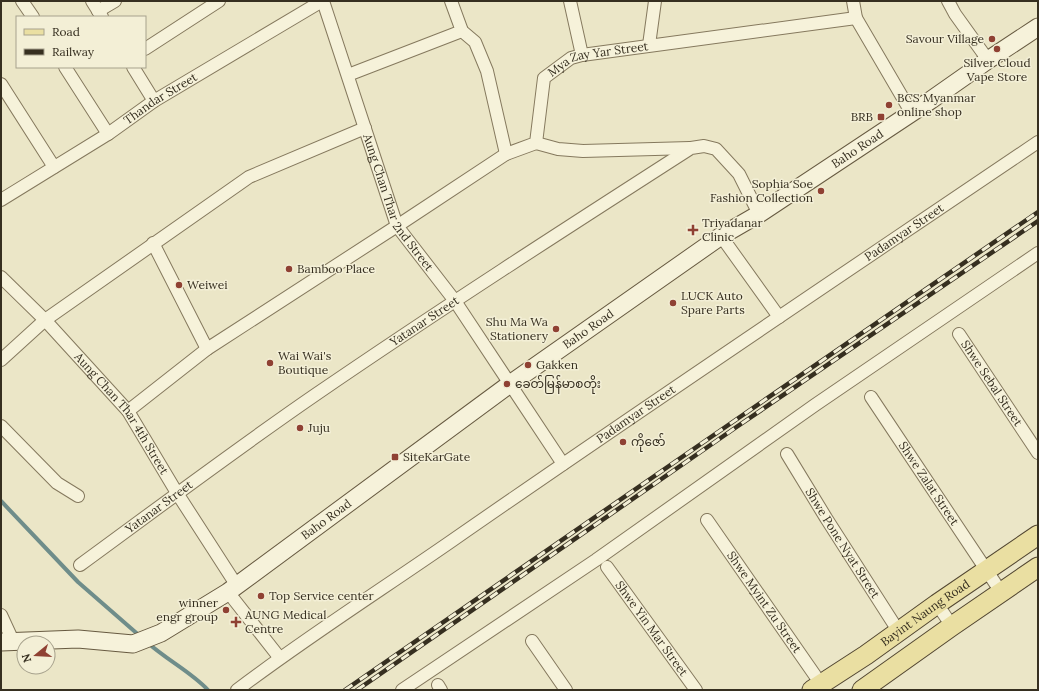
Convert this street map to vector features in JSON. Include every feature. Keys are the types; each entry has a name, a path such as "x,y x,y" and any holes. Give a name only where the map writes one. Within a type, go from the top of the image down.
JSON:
{"main road":[{"name":"Baho Road","path":"7,641 78,639 133,644 161,633 233,589 510,384 721,236 759,214 1038,27"},
{"name":"Bayint Naung Road","path":"817,687 1038,535"},
{"name":"Bayint Naung Road","path":"862,690 1038,567"}],"street":[{"path":"22,1 32,16"},
{"path":"98,10 116,1"},
{"path":"146,48 219,1"},
{"name":"Aung Chan Thar 2nd Street","path":"322,1 366,128 397,226 455,301 563,464"},
{"name":"Thandar Street","path":"2,197 108,134 154,101 322,1"},
{"path":"451,1 462,31 475,42 487,71 506,154"},
{"path":"570,1 582,55"},
{"path":"649,45 655,1"},
{"path":"853,1 856,18 911,112"},
{"path":"948,1 955,14 988,60"},
{"name":"Mya Zay Yar Street","path":"536,143 544,78 571,58 649,45 856,18"},
{"path":"348,75 462,31"},
{"path":"66,68 108,134"},
{"path":"134,68 154,101"},
{"path":"1,84 54,167"},
{"path":"1,360 45,320 249,177 366,128"},
{"name":"Padamyar Street","path":"237,690 279,657 421,563 563,464 1038,142"},
{"path":"128,411 207,349 506,154 536,143 558,149 583,151 691,148 704,146 716,148 739,174 759,214"},
{"name":"Yatanar Street","path":"80,565 177,493 314,396 455,301 691,148"},
{"path":"721,236 779,317"},
{"path":"153,243 207,349"},
{"path":"402,690 596,560 815,405 1038,253"},
{"name":"Aung Chan Thar 4th Street","path":"1,277 45,320 128,411 233,589 279,657"},
{"name":"Shwe Sebal Street","path":"959,334 1038,453"},
{"name":"Shwe Zalat Street","path":"871,397 1001,592"},
{"path":"1,426 57,483 78,496"},
{"name":"Shwe Pone Nyat Street","path":"787,454 899,632"},
{"name":"Shwe Myint Zu Street","path":"707,520 817,687"},
{"name":"Shwe Yin Mar Street","path":"607,567 696,690"},
{"path":"936,604 952,626"},
{"path":"1,615 7,641"},
{"path":"532,641 566,690"}],"waterway":[{"path":"1,501 78,582 141,637"},
{"path":"148,643 194,677 208,690"}],"railway":[{"path":"345,690 1038,212"},
{"path":"357,690 735,428 1038,221"}],"place":[{"name":"Savour Village","path":"992,39"},
{"name":"Silver Cloud Vape Store","path":"997,49"},
{"name":"BCS Myanmar online shop","path":"889,105"},
{"name":"BRB","path":"881,117"},
{"name":"Sophia Soe Fashion Collection","path":"821,191"},
{"name":"Triyadanar Clinic","path":"693,230"},
{"name":"Bamboo Place","path":"289,269"},
{"name":"Weiwei","path":"179,285"},
{"name":"LUCK Auto Spare Parts","path":"673,303"},
{"name":"Shu Ma Wa Stationery","path":"556,329"},
{"name":"Wai Wai's Boutique","path":"270,363"},
{"name":"Gakken","path":"528,365"},
{"name":"ခေတ်မြန်မာစတိုး","path":"507,384"},
{"name":"Juju","path":"300,428"},
{"name":"ကိုဇော်","path":"623,442"},
{"name":"SiteKarGate","path":"395,457"},
{"name":"Top Service center","path":"261,596"},
{"name":"winner engr group","path":"226,610"},
{"name":"AUNG Medical Centre","path":"236,622"}]}
